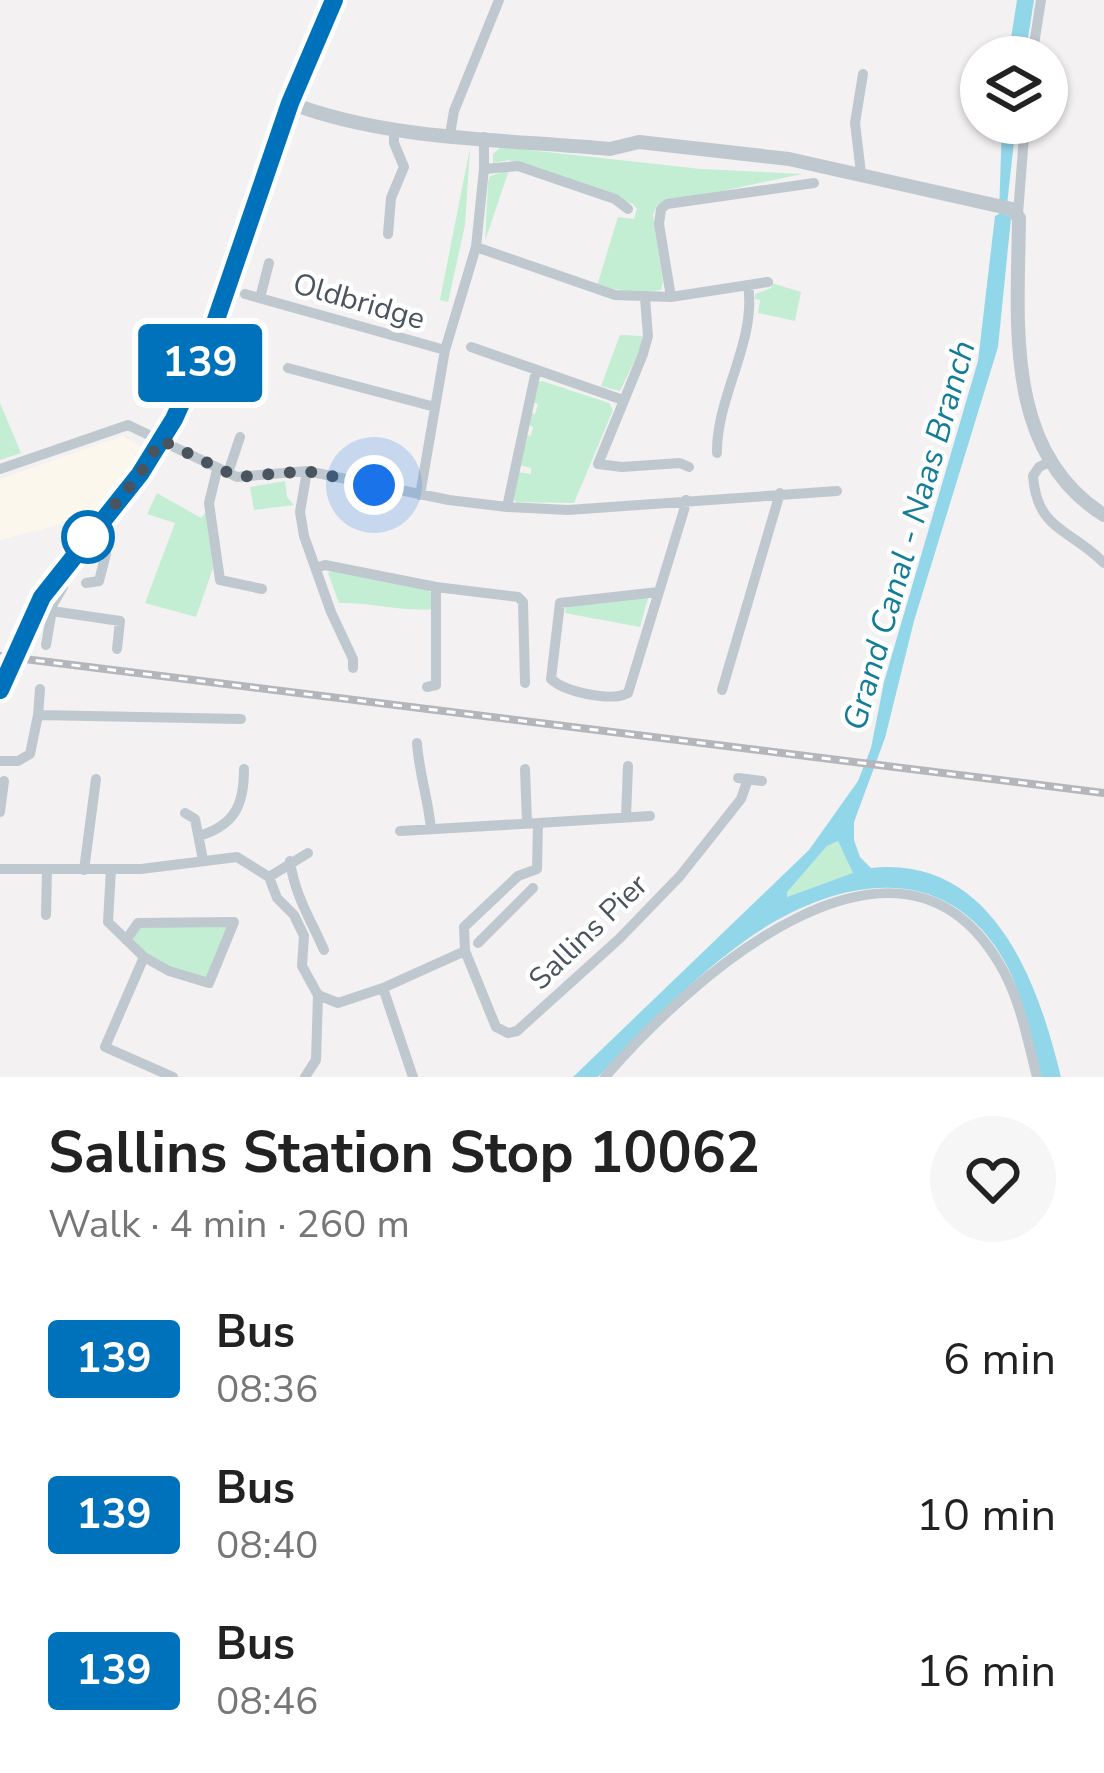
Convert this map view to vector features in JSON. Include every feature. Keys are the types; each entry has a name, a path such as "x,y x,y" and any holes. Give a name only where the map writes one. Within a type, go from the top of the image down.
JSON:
{"street":[{"path":"0,691 36,607 140,474 207,346 290,103 334,0"},
{"path":"450,134 454,111 499,0"},
{"path":"1035,36 1041,0"},
{"path":"861,173 855,123 862,74"},
{"path":"290,103 349,123 394,130 610,149 639,142 790,159 1015,212"},
{"path":"388,234 391,198 404,167 394,130"},
{"name":"Oldbridge","path":"420,495 446,350 476,247 484,137"},
{"path":"1023,144 1015,212 1020,354 1029,414 1049,462 1104,515"},
{"path":"484,169 518,166 615,199 628,209"},
{"path":"670,297 659,224 667,205 814,183"},
{"path":"476,247 615,295 670,297 768,282"},
{"name":"Oldbridge","path":"260,298 269,263"},
{"path":"717,453 746,321 748,285"},
{"name":"Oldbridge","path":"245,294 446,350"},
{"path":"645,298 648,336 595,469 688,466"},
{"path":"471,346 623,400"},
{"path":"288,368 436,407"},
{"path":"507,507 522,468 536,371"},
{"path":"0,470 128,425 237,477 307,471 420,495 507,507 568,510 837,491"},
{"path":"241,437 209,503 220,580 262,589"},
{"path":"1049,462 1033,476 1041,510 1050,524 1104,563"},
{"path":"307,471 300,512 353,668"},
{"path":"722,691 780,493"},
{"path":"658,592 560,603 551,679 560,687 624,697 658,592 686,500"},
{"path":"86,583 98,580 106,554 87,538"},
{"path":"316,568 325,565 520,598 525,683"},
{"path":"46,645 52,611 63,587 53,580"},
{"path":"427,687 436,685 436,587"},
{"path":"52,611 121,621 117,649"},
{"path":"0,761 18,761 29,754 40,689"},
{"path":"38,715 129,712 242,719"},
{"path":"418,743 419,777 427,789 430,829"},
{"path":"626,817 628,766"},
{"path":"318,995 338,1003 465,951 463,928 518,876 537,869 525,769"},
{"path":"199,836 235,815 244,794 244,770"},
{"name":"Sallins Pier","path":"465,951 496,1027 508,1033 518,1031 680,876 741,799 743,778 762,781"},
{"path":"84,870 95,779"},
{"path":"0,812 4,781"},
{"path":"185,813 195,819 203,860"},
{"path":"400,831 650,817"},
{"path":"269,877 308,853"},
{"path":"0,869 141,868 237,857 269,877 277,898 294,914 304,936 302,966 318,995 316,1060 305,1077"},
{"path":"290,861 294,892 324,950"},
{"path":"46,915 47,869"},
{"path":"111,869 108,922 144,957 169,971 209,983 234,922 138,923 127,940"},
{"path":"478,943 533,888"},
{"path":"605,1077 693,991 754,941 828,905 862,895 906,892 947,908 991,950 1014,997 1036,1077"},
{"path":"500,893 514,907"},
{"path":"144,957 105,1047 172,1077"},
{"path":"383,988 412,1077"}],"shaded area":[{"path":"123,436 142,448 92,516 0,540 0,479"}],"green space":[{"path":"501,147 701,169 802,174 657,205 653,215 663,281 661,290 639,293 597,286 618,217 634,219 637,209 633,204 509,160 493,163 493,154"},
{"path":"470,148 465,225 448,302 440,300"},
{"path":"509,170 485,241 490,176"},
{"path":"772,283 801,292 795,321 758,313 760,300 755,294 771,288"},
{"path":"620,335 642,336 620,391 601,386"},
{"path":"536,383 609,403 613,410 574,503 516,502 512,497 518,472 531,474 531,468 519,465 525,435 531,436 533,427 527,424 530,413 535,414 538,404 532,402"},
{"path":"0,403 21,453 0,460"},
{"path":"285,481 287,497 294,505 254,510 250,487"},
{"path":"157,493 201,518 206,512 213,568 196,617 145,603 175,523 147,514"},
{"path":"331,571 427,589 433,609 339,603"},
{"path":"648,598 640,627 565,613 566,604"},
{"path":"838,841 854,873 787,897 787,891 827,846"},
{"path":"140,923 232,923 208,982 147,958 127,937"}],"water":[{"path":"1017,0 1034,0 1028,36 1011,36"},
{"path":"1001,144 1014,144 998,347 914,621 885,738 854,822 854,840 860,857 871,868 913,869 949,882 979,903 1023,966 1061,1077 1041,1077 1012,977 981,929 952,905 920,892 886,888 850,892 779,919 707,971 598,1077 573,1077 809,850 858,781 978,361 995,216 999,214","holes":["838,841 853,873 787,897 827,846"]}],"railway":[{"path":"0,656 1104,793"}],"bus line":[{"name":"139","path":"0,690 42,597 140,474 174,419 207,346 290,103 334,0"}],"route":[{"path":"88,537 140,474 161,440 237,477 307,471 374,485"}],"water label":[{"name":"Grand Canal - Naas Branch","path":"908,535"}]}
